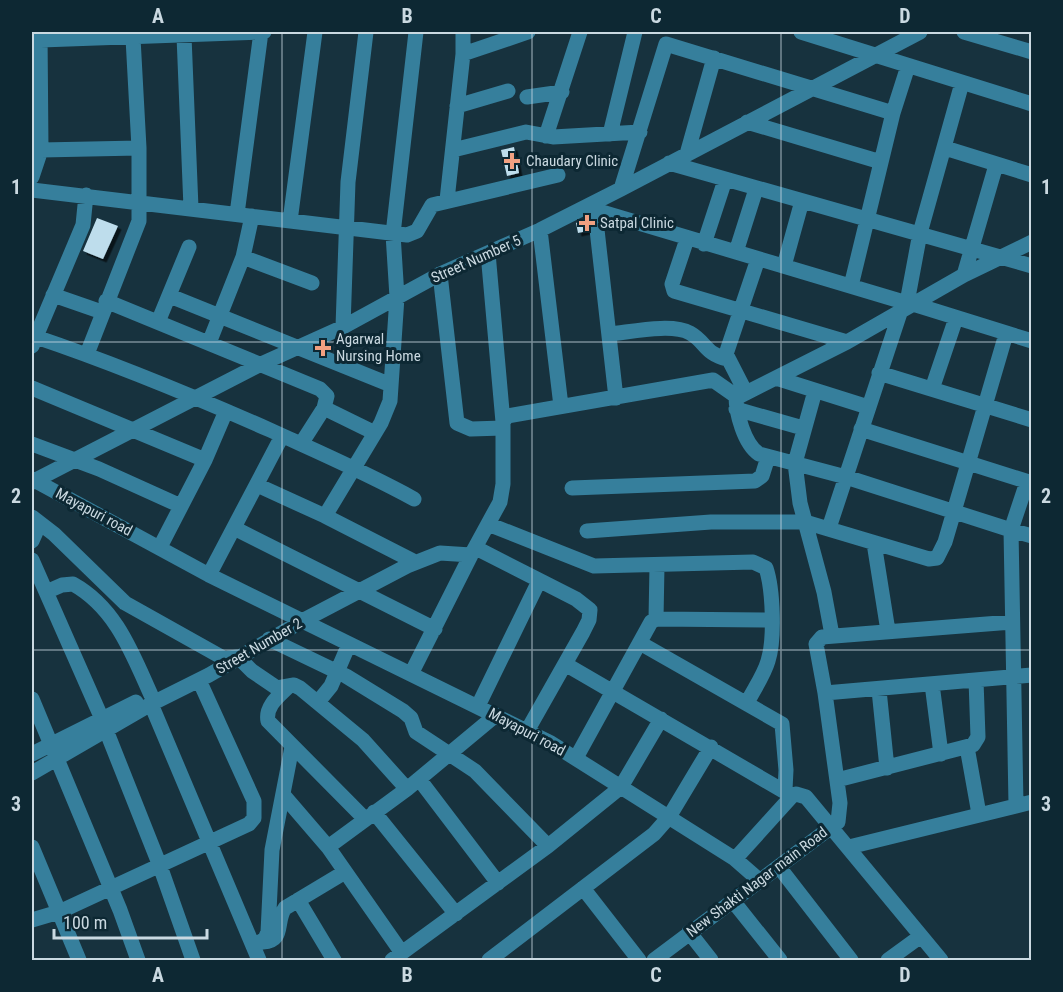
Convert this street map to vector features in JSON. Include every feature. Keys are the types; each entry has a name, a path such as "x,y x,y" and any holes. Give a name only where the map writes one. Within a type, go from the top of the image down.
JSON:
{"street":[{"path":"32,177 41,150 36,58 40,36 98,35 133,39 263,32 243,256 209,343"},
{"path":"290,221 315,32"},
{"path":"343,327 344,229 352,132 366,32"},
{"path":"326,516 387,411 397,297 393,234 416,32"},
{"path":"447,200 463,54 463,32"},
{"path":"463,54 528,32"},
{"path":"546,136 580,32"},
{"path":"610,134 635,32"},
{"path":"801,32 1032,104"},
{"name":"Street Number 5","path":"33,481 261,364 343,327 440,274 595,206 669,163 920,32"},
{"path":"964,32 1032,52"},
{"path":"184,36 191,208"},
{"path":"621,189 668,38 714,58 893,113"},
{"path":"87,354 139,221 139,148 133,39"},
{"path":"687,154 714,58"},
{"path":"851,286 893,113 908,66"},
{"path":"829,528 879,373 907,306 920,233 962,83"},
{"path":"456,106 508,91"},
{"path":"527,97 562,92"},
{"path":"747,122 881,162"},
{"path":"453,150 519,133 546,136 640,132"},
{"path":"41,150 139,148"},
{"path":"945,148 1032,175"},
{"path":"669,163 1032,266"},
{"path":"964,275 974,249 996,165"},
{"path":"32,190 191,208 344,229 412,234 429,207 447,200 558,175"},
{"path":"705,244 725,180"},
{"path":"736,252 756,189"},
{"path":"86,195 83,225 34,342 87,354 195,398 301,444 414,499"},
{"path":"784,266 802,201"},
{"path":"616,398 595,206 687,239 851,286 907,306 1032,341"},
{"path":"540,230 561,406"},
{"path":"687,239 672,290 847,342"},
{"path":"739,399 847,342 964,275 1032,242"},
{"path":"158,322 189,247"},
{"path":"411,674 500,502 503,484 503,425 488,253"},
{"path":"243,256 312,283"},
{"path":"758,259 728,347 727,360 752,449 768,457 846,477 1032,536"},
{"path":"440,274 457,423 471,429 503,425 511,414 713,380 739,399 803,428"},
{"path":"53,295 158,322 320,389 327,396 324,408 301,444"},
{"path":"170,296 391,385"},
{"path":"932,389 956,318"},
{"path":"610,334 680,329 692,334 710,354 727,360"},
{"path":"587,531 711,522 805,522 929,559 937,558 954,512 1006,334"},
{"path":"879,373 1032,420"},
{"path":"776,378 868,407"},
{"path":"32,388 205,460"},
{"path":"815,391 795,463 805,522 824,592 832,635"},
{"path":"324,408 375,433"},
{"path":"159,548 205,460 226,411"},
{"path":"849,848 1024,804 1013,676 1011,530 1029,483 861,429"},
{"path":"209,574 282,436"},
{"path":"32,444 180,506"},
{"path":"572,488 755,481 762,476 768,457"},
{"name":"Mayapuri road","path":"33,481 209,574 527,731 576,758 735,859 759,880"},
{"path":"257,485 326,516 415,562"},
{"path":"32,541 36,520"},
{"path":"36,520 124,603 232,658 277,688 289,686 300,688 363,740 406,789"},
{"path":"234,528 435,629"},
{"path":"486,529 594,566 753,562 760,564 766,568 768,573 771,620 768,662 747,703"},
{"path":"874,543 888,631"},
{"path":"474,552 576,599 590,610 589,620 527,731"},
{"name":"Street Number 2","path":"32,773 55,760 104,725 151,699 199,680 232,658 415,562 440,553 474,552"},
{"path":"32,560 104,725 160,866 193,960"},
{"path":"656,619 657,566"},
{"path":"478,706 539,581"},
{"path":"46,592 62,585 73,584 110,616 123,632 257,949"},
{"path":"576,758 651,622 656,619 771,620"},
{"path":"832,826 840,817 825,693 816,644 822,637 1012,622"},
{"path":"269,639 337,672 403,711 411,718 416,732 475,771 549,846"},
{"path":"640,642 782,724 789,793 735,859"},
{"path":"318,702 328,692 349,644"},
{"path":"151,699 232,658"},
{"path":"565,664 789,793 806,797 941,960"},
{"path":"825,693 1032,675"},
{"path":"32,920 59,912 249,824 256,812 254,801 199,680"},
{"path":"837,780 973,745 978,737 976,680"},
{"path":"932,684 941,754"},
{"path":"289,686 270,707 267,717 270,725 369,815 456,914"},
{"path":"879,690 887,768"},
{"path":"32,699 55,760 111,888 138,960"},
{"path":"328,847 419,779 495,715"},
{"path":"285,797 328,847 397,957 549,846 621,787 661,718"},
{"path":"32,754 49,745 104,725"},
{"path":"257,949 268,932 270,867 285,797 292,747"},
{"path":"494,959 583,888 639,848 669,817 711,747"},
{"path":"967,747 979,814"},
{"path":"419,779 498,882"},
{"name":"New Shakti Nagar main Road","path":"654,960 832,826"},
{"path":"32,847 79,960"},
{"path":"780,867 851,960"},
{"path":"257,949 275,939 283,910 345,872"},
{"path":"583,888 639,960"},
{"path":"298,900 334,960"},
{"path":"732,901 780,960"},
{"path":"690,932 711,960"},
{"path":"888,960 921,936"}],"building":[{"path":"514,147 519,173 507,176 501,150"},
{"path":"97,218 118,226 103,259 83,251"},
{"path":"586,218 587,231 578,233 576,223"}],"place":[{"name":"Chaudary Clinic","path":"512,161"},
{"name":"Satpal Clinic","path":"587,223"},
{"name":"Agarwal Nursing Home","path":"323,348"}]}
